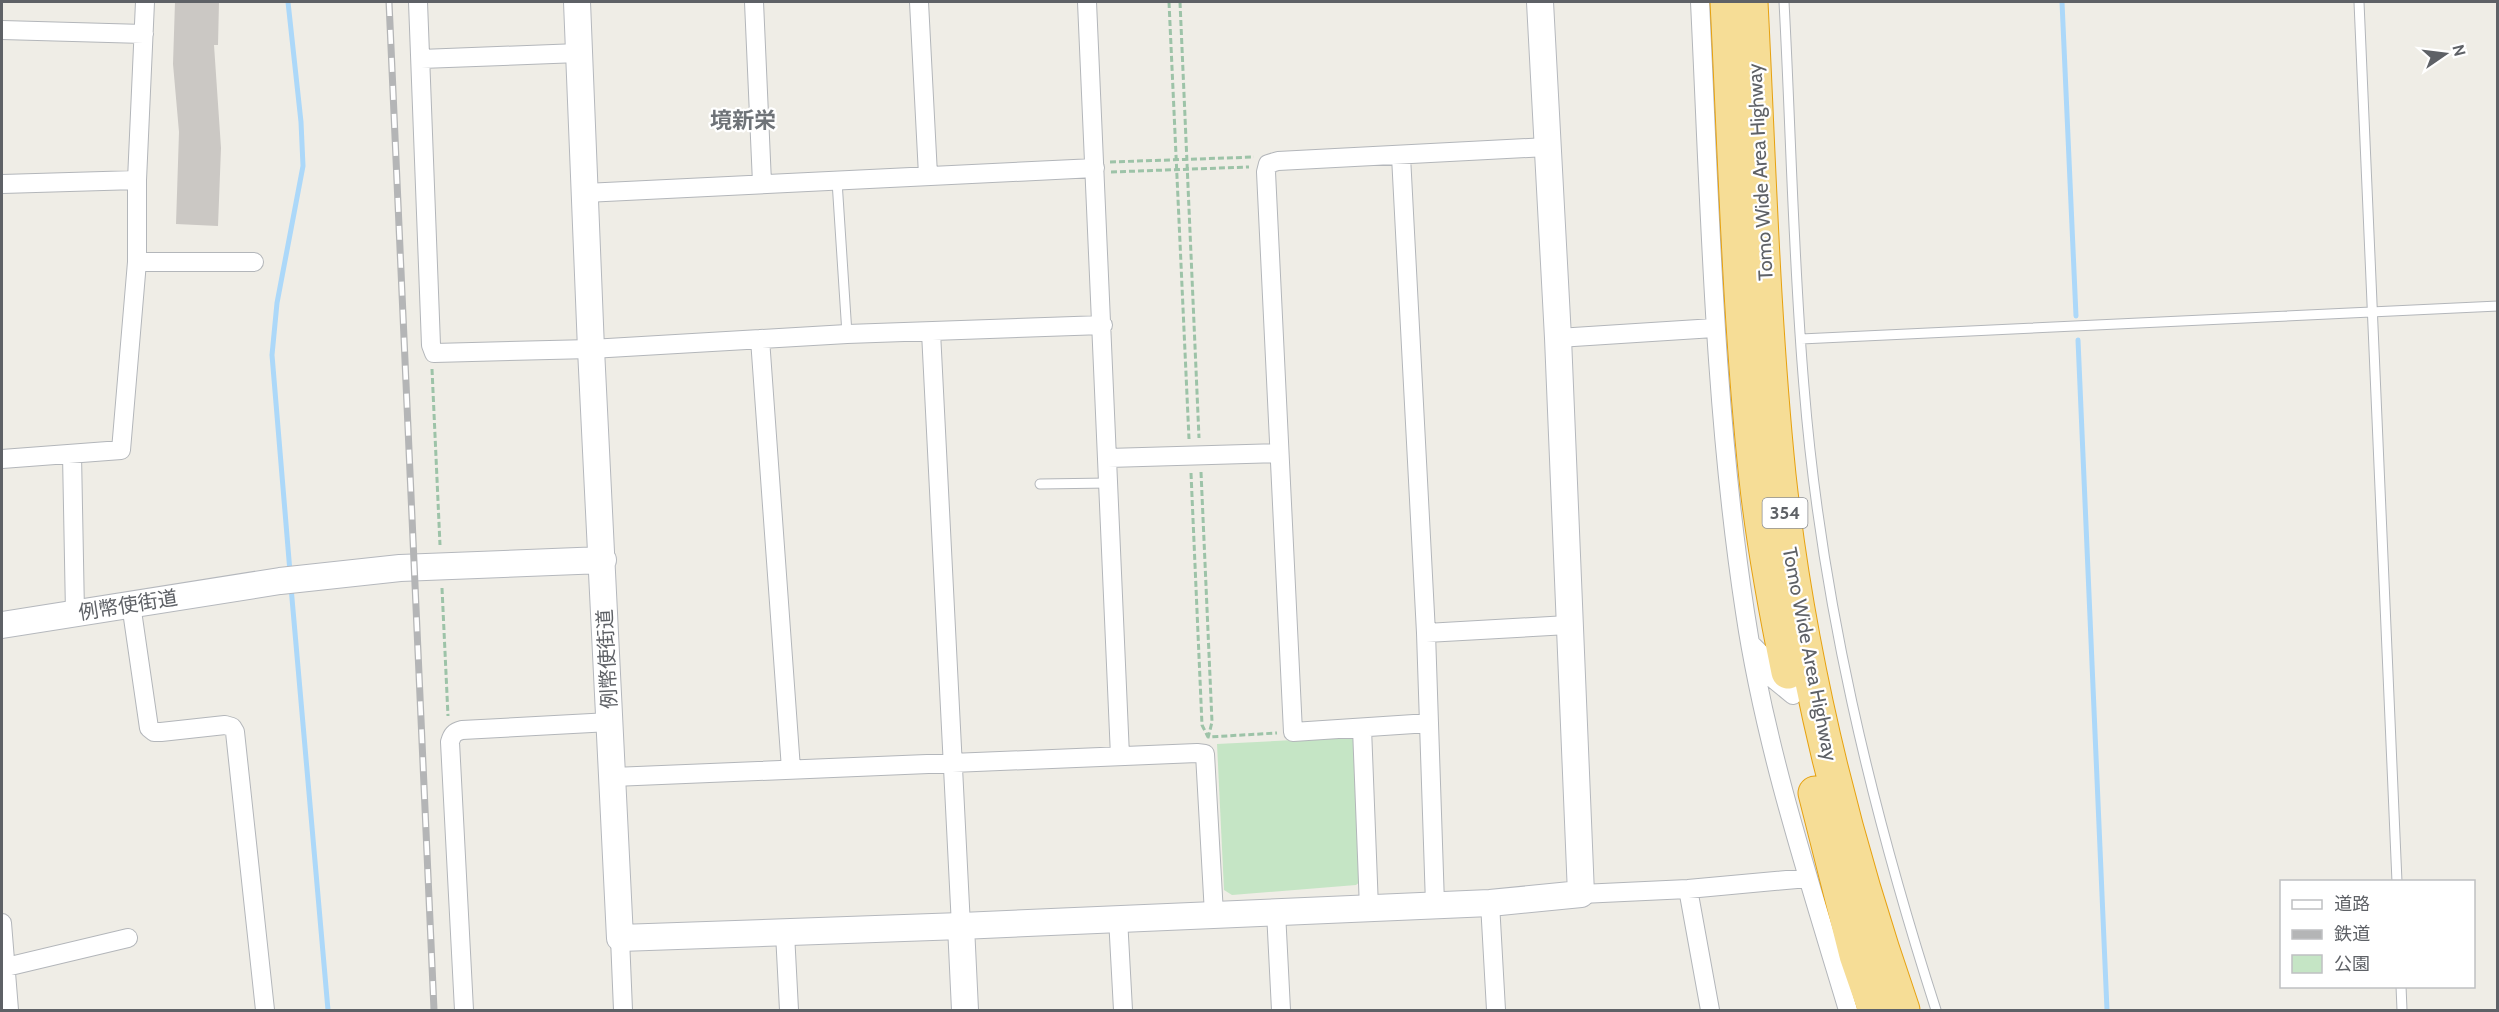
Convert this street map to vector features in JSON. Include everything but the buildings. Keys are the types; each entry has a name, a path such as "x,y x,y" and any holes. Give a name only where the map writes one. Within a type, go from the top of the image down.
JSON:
{"highway":[{"name":"Tomo Wide Area Highway","path":"1726,2 1741,270 1756,480 1771,588 1822,826 1856,955 1875,1011"},
{"name":"Tomo Wide Area Highway","path":"1751,2 1770,365 1780,475 1794,584 1814,690 1844,818 1881,946 1903,1011"}],"street":[{"path":"2,459 121,450 137,262 137,180 145,2"},
{"path":"418,2 432,350 438,354 591,349 847,334 1102,325"},
{"path":"577,2 591,349 603,560"},
{"path":"754,2 762,183"},
{"path":"919,2 928,175"},
{"path":"1087,2 1120,756"},
{"path":"1540,2 1558,338 1568,625 1581,894"},
{"path":"1700,2 1714,328 1726,474 1745,614 1769,731 1808,878 1848,1011"},
{"path":"2,30 144,34"},
{"path":"421,59 579,53"},
{"path":"1429,723 1293,732 1266,172 1268,164 1278,161 1547,147"},
{"path":"1401,156 1426,633 1435,904"},
{"path":"585,193 1095,168"},
{"path":"2,184 137,180"},
{"path":"137,262 254,262"},
{"path":"1558,338 1714,328"},
{"path":"931,332 965,1011"},
{"path":"760,339 791,769"},
{"path":"1108,458 1280,453"},
{"path":"72,454 75,614"},
{"name":"例幣使街道","path":"2,625 280,581 400,568 603,560 620,938"},
{"path":"131,604 149,728 154,732 161,732 225,725 232,727 235,732 265,1011"},
{"path":"1426,633 1568,625"},
{"path":"1751,644 1768,661 1772,677 1793,695"},
{"path":"464,1011 451,754 452,735 462,730 610,722"},
{"path":"1362,728 1369,908"},
{"path":"613,777 1120,756 1206,746 1214,914"},
{"path":"623,1011 620,938 1490,903 1581,894 1688,889 1808,878"},
{"path":"1688,889 1710,1011"},
{"path":"1490,903 1496,1011"},
{"path":"1276,912 1281,1011"},
{"path":"1118,918 1123,1011"},
{"path":"2,923 9,1011"},
{"path":"785,933 789,1011"},
{"path":"4,967 128,938"}],"lane":[{"path":"1784,2 1804,389 1822,534 1842,659 1868,778 1902,904 1936,1011"},
{"path":"2359,2 2397,880"},
{"path":"837,181 847,334"},
{"path":"1801,339 2498,306"},
{"path":"1040,484 1109,483"},
{"path":"2401,988 2402,1011"}],"path":[{"path":"1170,2 1177,169 1212,722 1206,746"},
{"path":"1180,2 1187,160 1202,725 1206,746"},
{"path":"1095,168 1108,162 1255,157 1268,164"},
{"path":"1095,168 1110,172 1254,167 1268,164"},
{"path":"1206,746 1293,732"}],"green space":[{"path":"1351,737 1356,743 1361,881 1356,885 1232,895 1224,890 1217,744"}],"waterway":[{"path":"288,2 301,122 303,166 277,303 272,355 290,572"},
{"path":"2062,2 2076,316"},
{"path":"2078,340 2107,1010"},
{"path":"291,587 328,1010"}],"railway":[{"path":"389,2 434,1010"}],"district":[{"name":"境新栄","path":"743,120"}]}
